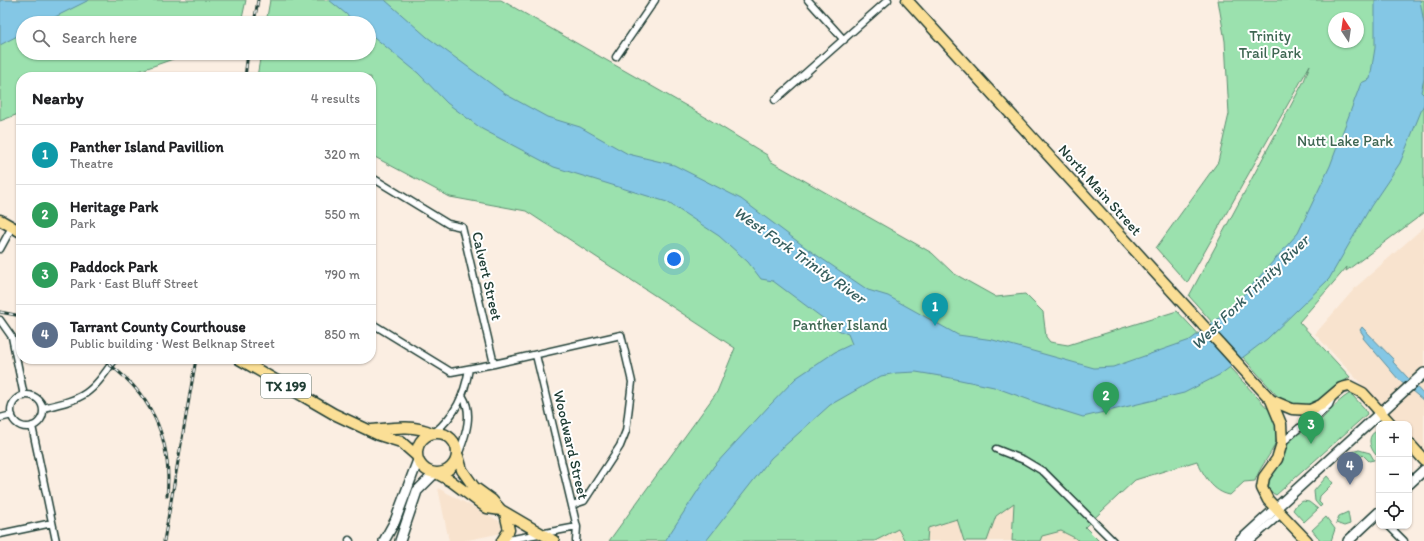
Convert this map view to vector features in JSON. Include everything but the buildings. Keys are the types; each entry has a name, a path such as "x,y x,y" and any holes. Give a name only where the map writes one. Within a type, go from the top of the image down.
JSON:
{"main road":[{"name":"North Main Street","path":"907,0 1271,399"},
{"path":"0,220 16,229"},
{"name":"TX 199","path":"248,364 334,414 372,430"},
{"path":"1240,541 1278,511 1381,412 1423,374"},
{"path":"1271,399 1292,409 1304,410 1315,408 1345,387 1358,389 1368,397 1388,421"},
{"path":"1271,399 1282,424 1282,443 1279,455 1264,477 1262,485 1265,496 1307,541"},
{"path":"372,430 410,427 424,429 433,433"},
{"path":"372,430 379,435 401,442 418,458 423,467 451,481 487,508 503,511"},
{"path":"384,541 395,521 418,458 417,450 421,441 424,436 433,433 441,433 453,440 462,470 470,482 503,511 554,541"},
{"path":"1412,447 1424,460"},
{"path":"400,541 417,491 421,485 436,473 448,470 453,466 458,454"},
{"path":"1412,481 1424,470"},
{"path":"502,541 509,530 503,511"},
{"path":"1348,541 1376,516"}],"street":[{"path":"616,57 655,0"},
{"path":"808,0 844,40"},
{"path":"775,100 888,0"},
{"name":"Calvert Street","path":"376,180 448,224 462,227 494,364"},
{"path":"0,249 16,231"},
{"path":"0,320 12,338 16,357"},
{"path":"376,326 451,372 536,355 621,335 632,382 626,431 620,446 584,501 572,505"},
{"name":"Woodward Street","path":"536,355 577,527 576,541"},
{"path":"17,364 24,396"},
{"path":"43,408 72,401 89,392 111,364"},
{"path":"433,433 450,418 463,397 469,369"},
{"path":"1282,443 1299,428 1309,424 1329,405 1333,395"},
{"path":"24,396 34,397 43,408 40,421 32,426 22,426 14,420 12,415 13,405 24,396"},
{"path":"458,454 467,425 467,403 463,397"},
{"path":"0,418 12,415"},
{"path":"32,426 56,541"},
{"path":"996,449 1024,460 1044,472 1113,541"},
{"path":"1250,541 1278,511"},
{"path":"0,534 52,523"},
{"path":"502,541 577,527"},
{"path":"1392,529 1404,541"}],"shaded area":[{"path":"1424,227 1424,451 1412,438 1412,421 1395,421 1315,334 1356,287"},
{"path":"438,488 499,521 504,528 502,533 463,541 449,541"},
{"path":"1029,491 1090,541 821,541"}],"green space":[{"path":"0,0 246,0 243,16 16,16 16,60 170,60 136,72 16,72 16,115 0,121"},
{"name":"Panther Island","path":"270,0 501,0 697,112 767,155 770,161 932,253 953,273 996,297 1025,294 1043,312 1046,337 1050,342 1068,345 1177,311 1271,412 1277,433 1273,449 1259,471 1255,481 1244,482 1230,495 1219,491 1214,487 1206,478 1197,461 1135,480 1085,527 1099,541 1077,541 1077,539 1061,531 1042,536 1040,541 1012,541 1014,503 996,516 987,541 964,541 957,519 928,528 927,541 905,541 898,529 875,541 609,541 717,392 735,348 526,211 450,197 376,158 376,72 258,72 260,60 376,60 376,16 267,16"},
{"name":"Nutt Lake Park","path":"1218,0 1424,0 1424,213 1346,271 1347,267 1299,322 1350,377 1318,402 1309,405 1300,406 1290,404 1279,398 1189,296 1304,81 1310,65 1187,283 1156,248 1218,162 1229,114 1225,41"},
{"path":"1349,394 1352,395 1365,409 1367,414 1276,495 1271,492 1269,488 1270,479 1282,462 1291,438 1317,423 1339,401"},
{"path":"1375,432 1376,455 1370,445 1370,438"},
{"path":"1359,450 1370,453 1374,460 1369,461 1363,455 1350,468 1345,463 1342,465 1340,464 1352,452"},
{"path":"1327,476 1333,483 1320,496 1319,502 1322,505 1320,507 1315,501 1314,491"},
{"path":"1303,501 1309,502 1318,509 1304,522 1293,510 1296,505"},
{"path":"1348,512 1350,524 1344,526 1336,523 1339,516"},
{"path":"1326,517 1335,529 1331,541 1321,541 1312,530"}],"water":[{"path":"0,0 89,0 57,16 16,16 16,37 0,45"},
{"name":"West Fork Trinity River","path":"329,0 385,0 427,37 505,94 547,117 580,127 628,154 674,165 741,199 809,250 868,290 888,296 958,335 993,340 1094,368 1113,367 1190,340 1231,309 1298,233 1330,166 1361,83 1370,79 1375,48 1375,0 1420,0 1424,24 1424,79 1421,92 1424,95 1424,104 1400,163 1371,206 1329,279 1267,339 1221,374 1184,393 1083,417 994,387 946,377 916,372 896,373 881,376 830,405 771,458 706,541 665,541 714,466 796,378 835,352 852,344 848,334 840,331 773,281 761,279 748,262 719,236 667,202 554,167 482,129 447,103 418,73 376,39 376,16 348,16"},
{"path":"1362,327 1394,360 1393,362 1424,395 1424,401 1399,380 1363,338 1364,336 1360,330"}],"railway":[{"path":"255,16 258,0"},
{"path":"246,72 247,60"},
{"path":"0,312 16,315"},
{"path":"108,364 133,385 155,417 162,435 166,454 168,475 167,496"},
{"path":"164,541 195,364"}],"place":[{"name":"Panther Island Pavillion","path":"935,326"},
{"name":"Heritage Park","path":"1106,415"},
{"name":"Paddock Park","path":"1311,444"},
{"name":"Tarrant County Courthouse","path":"1350,485"}],"park label":[{"name":"Trinity Trail Park","path":"1270,44"}]}
